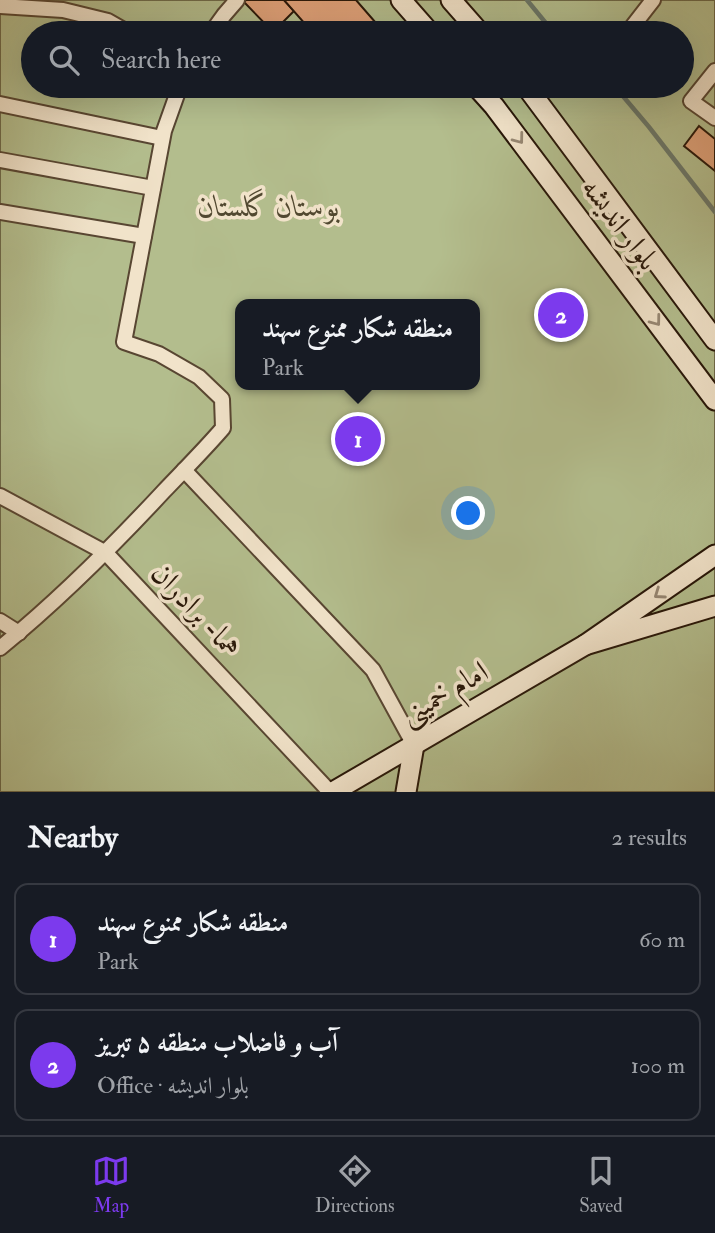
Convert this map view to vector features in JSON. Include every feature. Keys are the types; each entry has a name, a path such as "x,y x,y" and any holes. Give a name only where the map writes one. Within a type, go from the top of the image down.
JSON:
{"main road":[{"path":"401,0 419,21"},
{"path":"451,0 470,21"},
{"name":"بلوار اندیشه","path":"486,98 715,400"},
{"name":"بلوار اندیشه","path":"535,98 715,340"},
{"path":"585,645 715,555"},
{"path":"585,645 715,606"},
{"name":"امام خمینی","path":"332,792 585,645"},
{"path":"406,792 414,745"}],"street":[{"path":"220,21 237,0"},
{"path":"637,21 653,0"},
{"path":"0,6 63,10 108,21"},
{"path":"694,97 715,71"},
{"path":"0,649 106,553 223,428 222,400 199,377 159,354 124,342 162,138 175,98"},
{"path":"693,98 691,101 715,118"},
{"path":"0,104 162,138"},
{"path":"0,160 153,188"},
{"path":"0,212 144,236"},
{"path":"184,470 373,670 414,745"},
{"name":"هما- برادران","path":"0,496 106,553 332,792"},
{"path":"0,621 19,633"}],"green space":[{"name":"بوستان گلستان","path":"0,0 715,0 715,792 0,792"}],"building":[{"path":"284,0 294,11 284,21 262,21 244,2"},
{"path":"284,0 356,0 374,21 302,21"},
{"path":"699,126 715,139 715,171 684,146"},
{"path":"562,296 580,319 560,335 542,312"}],"waterway":[{"path":"527,0 544,21"},
{"path":"625,98 715,212"}],"place":[{"name":"آب و فاضلاب منطقه ۵ تبریز","path":"561,315"},
{"name":"منطقه شکار ممنوع سهند","path":"358,439"}]}
